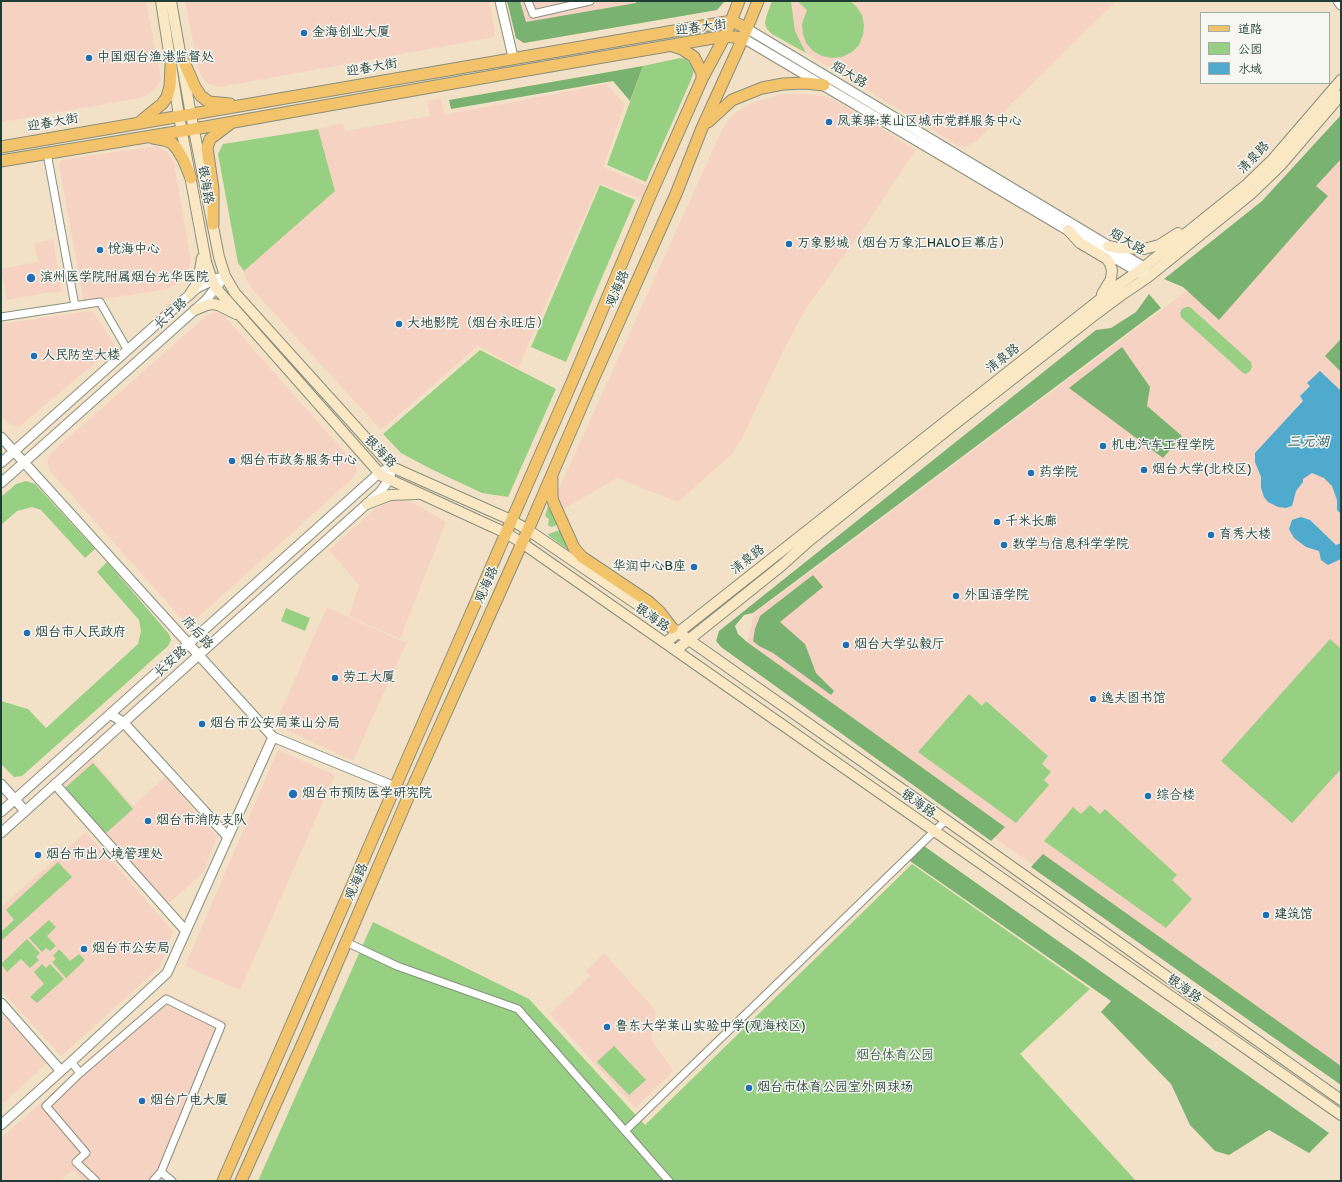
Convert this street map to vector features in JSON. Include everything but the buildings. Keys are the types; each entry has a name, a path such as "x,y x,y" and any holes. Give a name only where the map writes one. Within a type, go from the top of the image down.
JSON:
{"main road":[{"name":"银海路","path":"161,1 190,178 206,262 214,284 382,476 506,533 522,543 1341,1115"},
{"name":"银海路","path":"171,1 219,257 225,276 235,293 392,467 511,520 528,530 946,820 1341,1100"},
{"name":"观海路","path":"224,1181 572,382 650,196 702,80 732,21 739,1"},
{"name":"观海路","path":"242,1181 410,793 676,194 702,128 758,1"},
{"name":"迎春大街","path":"1,147 513,57 732,21 745,33"},
{"name":"迎春大街","path":"1,161 745,33"},
{"path":"672,46 682,48 694,57 702,73 702,80"},
{"path":"181,55 195,87 201,96 209,102 244,105"},
{"path":"139,123 157,109 167,97 170,86 171,66"},
{"name":"清泉路","path":"665,643 674,630 1141,269 1245,186 1273,159 1341,80"},
{"path":"702,128 732,100 747,93 762,88 783,84 805,83 824,86"},
{"name":"清泉路","path":"676,650 957,422 1087,321 1123,294 1148,278 1252,193 1280,166 1341,95"},
{"path":"213,224 213,189 207,148 210,139 232,122"},
{"path":"145,137 172,143 183,159 190,178"},
{"path":"1108,246 1123,249 1144,249 1159,245 1178,232 1196,225"},
{"path":"1068,230 1080,243 1107,259 1110,264 1112,279 1097,302"},
{"path":"190,294 198,282 203,246"},
{"path":"195,310 207,305 218,305 243,318"},
{"path":"554,468 551,486 554,506 574,548 582,557 649,602 659,611 674,630"},
{"path":"367,504 390,495 421,494"}],"street":[{"path":"500,1 513,57"},
{"path":"528,1 532,14 590,1"},
{"path":"1338,1 1341,5"},
{"name":"烟大路","path":"745,33 824,86 1068,230 1141,269"},
{"name":"烟大路","path":"745,33 1108,246 1141,269 1148,278"},
{"path":"47,153 75,306"},
{"name":"长宁路","path":"1,463 197,288 214,284 225,276"},
{"name":"长宁路","path":"1,483 206,300 214,284"},
{"path":"1,316 100,302 127,349"},
{"path":"173,309 184,306 187,309 188,313 184,320"},
{"path":"104,371 114,382"},
{"name":"府后路","path":"1,437 273,737 410,793"},
{"path":"1,812 379,473 392,467"},
{"name":"长安路","path":"1,833 380,492 389,480 392,467"},
{"path":"348,501 358,512"},
{"path":"110,714 124,722 228,837"},
{"path":"1,1125 167,972 273,737"},
{"path":"1,784 25,811"},
{"path":"55,784 185,930"},
{"path":"625,1131 946,820"},
{"path":"346,942 397,966 518,1009 669,1181"},
{"path":"96,1181 76,1162 86,1153 46,1106 80,1073 166,999 221,1026 160,1172 153,1181"},
{"path":"1,1003 61,1071"},
{"path":"71,1062 80,1073"},
{"path":"160,1172 172,1181"}],"shaded area":[{"path":"1,1 146,1 161,79 150,93 140,98 1,122"},
{"path":"185,1 489,1 495,32 494,36 490,38 220,87 206,82 199,72"},
{"path":"507,1 725,1 717,10 524,43 516,38"},
{"path":"791,1 1116,1 1012,103 977,141 963,148 806,53 795,31"},
{"path":"606,84 625,105 603,167 647,186 642,199 599,183 518,368 478,346 381,430 253,290 246,279 244,271 335,191 318,129 343,123 345,131 430,116 427,101 441,99 444,115"},
{"path":"781,94 805,94 828,97 854,111 915,150 866,225 806,308 784,349 742,438 731,455 678,502 617,478 562,510 558,497 558,491 722,130 735,113 752,103"},
{"name":"烟台大学(北校区)","path":"1341,137 1341,1079 743,663 754,614 1192,287"},
{"path":"157,146 166,151 174,163 190,256 190,265 187,273 178,283 168,289 84,302 59,164 61,160"},
{"name":"滨州医学院附属烟台光华医院","path":"53,239 61,291 57,293 50,292 7,300 1,269 38,262 34,243"},
{"path":"90,311 94,313 115,346 19,427 11,425 1,416 1,324"},
{"path":"214,312 220,313 224,316 355,464 357,470 353,478 196,619 188,621 181,618 50,471 47,460 52,452 205,317"},
{"path":"397,500 415,504 446,522 400,639 349,616 359,585 329,550 376,508 387,502"},
{"path":"327,607 406,643 353,761 280,727 276,722"},
{"path":"278,750 335,775 240,990 185,966"},
{"name":"烟台市消防支队","path":"92,760 133,806 165,777 217,836 203,873 167,905 62,787"},
{"name":"烟台市公安局","path":"86,832 173,931 160,967 61,1056 1,990 1,907"},
{"name":"鲁东大学莱山实验中学(观海校区)","path":"604,953 656,1011 651,1039 673,1071 635,1108 550,1014 590,976 586,971"},
{"path":"166,993 228,1022 172,1158 160,1181 84,1181 73,1170 60,1181 1,1181 1,1138"},
{"path":"1,1012 47,1063 1,1105"}],"green space":[{"path":"507,1 520,1 526,22 636,3 636,1 725,1 717,10 524,43 516,38"},
{"path":"772,1 791,1 795,31 806,53 772,34 767,29 765,24 766,17"},
{"path":"797,1 850,1 856,6 862,15 864,25 863,35 859,45 852,52 842,57 832,58 822,56 813,51 806,43 803,34 802,24 807,10"},
{"path":"680,58 685,59 691,64 694,71 646,182 607,165 643,66"},
{"path":"643,66 630,101 613,81 451,109 449,100"},
{"path":"1341,115 1341,159 1316,186 1328,196 1219,320 1183,287 1164,279 1262,201"},
{"path":"318,129 335,191 244,271 238,263 218,154 223,144"},
{"path":"600,185 635,200 566,362 531,347"},
{"path":"1149,294 1161,308 753,613 744,615 735,626 738,634 747,642 1005,827 991,841 721,647 716,641 719,631 1096,330 1111,328 1136,312"},
{"path":"1190,307 1251,362 1252,367 1250,371 1246,374 1243,373 1181,317 1180,313 1182,309"},
{"path":"1340,340 1341,342 1341,372 1325,356"},
{"path":"1122,347 1150,387 1147,406 1182,436 1163,458 1069,388"},
{"path":"480,350 556,389 508,497 482,493 431,469 401,453 383,434"},
{"path":"26,481 35,484 95,549 85,558 41,510 32,507 17,511 1,525 1,497 16,484"},
{"path":"548,506 559,524 551,527 548,525 549,519 545,516"},
{"path":"560,530 570,546 643,604 548,534"},
{"path":"107,562 169,634 171,640 168,646 22,776 14,777 1,764 1,701 28,709 46,728 138,644 141,631 139,620 97,572"},
{"path":"813,575 823,587 780,622 805,644 816,673 834,691 831,695 773,653 759,646 753,641 755,629 760,616"},
{"path":"286,608 310,618 305,631 281,621"},
{"path":"1330,639 1341,649 1341,769 1292,823 1221,761"},
{"path":"969,694 982,706 986,701 1048,756 1042,764 1051,772 1044,780 1049,785 1016,823 918,752"},
{"path":"93,763 133,809 105,834 65,788"},
{"path":"1090,805 1100,814 1105,809 1177,875 1172,880 1192,899 1166,928 1044,841 1073,807 1081,814"},
{"path":"924,846 1329,1133 1309,1153 1269,1130 1229,1155 1215,1151 1190,1125 1171,1084 1101,1012 1111,1001 910,861"},
{"path":"1043,854 1341,1066 1341,1085 1031,867"},
{"path":"58,862 72,877 1,941 1,932 14,920 6,910"},
{"name":"烟台体育公园","path":"912,864 1090,989 1020,1054 1136,1181 258,1181 373,922 529,999 645,1125"},
{"path":"49,920 56,927 47,936 56,946 50,951 46,948 42,952 29,938"},
{"path":"27,939 40,953 36,957 39,960 30,968 21,959 7,972 1,964"},
{"path":"59,949 70,961 79,954 85,960 66,978 52,962 56,959 53,956"},
{"path":"42,964 46,968 50,964 64,979 37,1003 30,997 44,984 34,972"},
{"path":"614,1046 646,1080 629,1095 597,1062"}],"water":[{"name":"三元湖","path":"1320,371 1341,391 1341,514 1337,510 1337,500 1332,486 1324,478 1312,473 1303,479 1303,482 1296,491 1292,506 1286,508 1278,507 1268,502 1264,497 1261,488 1261,477 1255,462 1255,453 1303,401 1300,396 1310,386 1307,383"},
{"path":"1301,517 1310,520 1336,545 1341,543 1341,559 1328,565 1321,560 1319,551 1306,547 1294,538 1289,529 1292,520"}],"place":[{"name":"金海创业大厦","path":"304,33"},
{"name":"中国烟台渔港监督处","path":"89,58"},
{"name":"凤莱驿·莱山区城市党群服务中心","path":"829,122"},
{"name":"万象影城（烟台万象汇HALO巨幕店）","path":"789,244"},
{"name":"悦海中心","path":"100,250"},
{"name":"滨州医学院附属烟台光华医院","path":"31,278"},
{"name":"大地影院（烟台永旺店）","path":"399,324"},
{"name":"人民防空大楼","path":"34,356"},
{"name":"机电汽车工程学院","path":"1103,446"},
{"name":"烟台市政务服务中心","path":"232,461"},
{"name":"烟台大学(北校区)","path":"1144,470"},
{"name":"药学院","path":"1031,473"},
{"name":"千米长廊","path":"997,522"},
{"name":"育秀大楼","path":"1211,535"},
{"name":"数学与信息科学学院","path":"1004,545"},
{"name":"华润中心B座","path":"694,567"},
{"name":"外国语学院","path":"956,596"},
{"name":"烟台市人民政府","path":"27,633"},
{"name":"烟台大学弘毅厅","path":"846,645"},
{"name":"劳工大厦","path":"335,678"},
{"name":"逸夫图书馆","path":"1093,699"},
{"name":"烟台市公安局莱山分局","path":"202,724"},
{"name":"烟台市预防医学研究院","path":"293,794"},
{"name":"综合楼","path":"1148,796"},
{"name":"烟台市消防支队","path":"148,821"},
{"name":"烟台市出入境管理处","path":"38,855"},
{"name":"建筑馆","path":"1266,915"},
{"name":"烟台市公安局","path":"84,949"},
{"name":"鲁东大学莱山实验中学(观海校区)","path":"607,1027"},
{"name":"烟台市体育公园室外网球场","path":"749,1088"},
{"name":"烟台广电大厦","path":"142,1101"}]}
